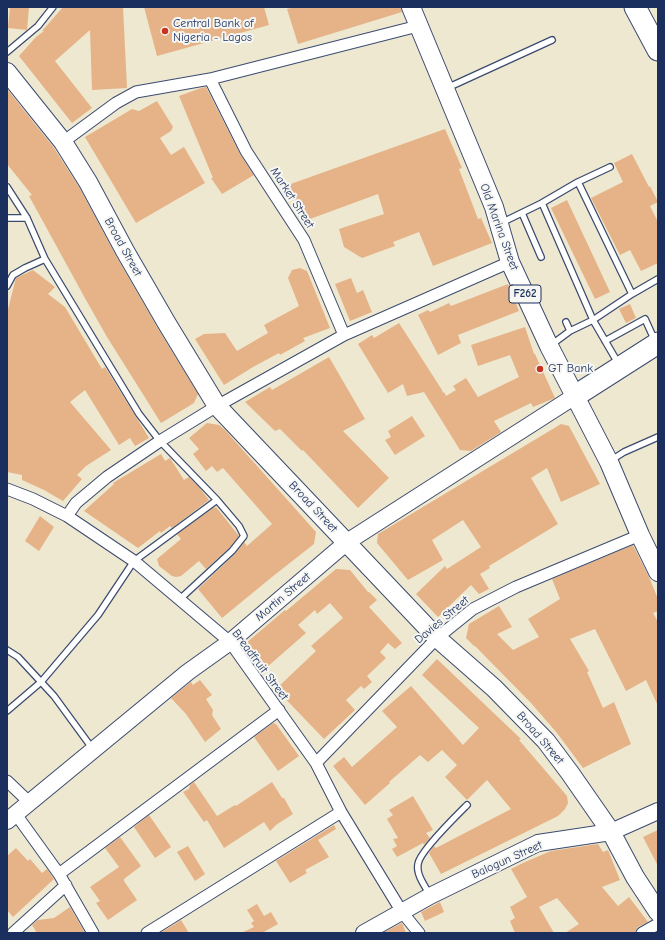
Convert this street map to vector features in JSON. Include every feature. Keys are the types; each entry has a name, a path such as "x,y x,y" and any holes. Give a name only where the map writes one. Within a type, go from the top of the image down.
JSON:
{"highway":[{"path":"635,7 658,50"},
{"path":"574,396 657,343"}],"main road":[{"name":"Old Marina Street","path":"411,7 494,207 510,262 549,346 610,462 640,536 658,572"},
{"name":"Broad Street","path":"7,72 63,142 88,182 125,251 166,322 217,406 437,638 494,688 546,741 611,832 634,877 658,912"}],"street":[{"path":"63,142 116,103 136,92 210,78 418,26"},
{"name":"Market Street","path":"210,78 246,151 304,240 344,335"},
{"path":"67,516 76,503 106,476 217,406 344,335 510,262"},
{"name":"Martin Street","path":"11,817 188,672 230,642 347,542 574,396"},
{"name":"Breadfruit Street","path":"7,490 67,516 134,561 230,642 316,763 341,812 402,912 418,933"},
{"name":"Davies Street","path":"316,763 437,638 473,609 516,587 640,536"},
{"path":"59,874 278,710"},
{"path":"7,780 28,802"},
{"name":"Balogun Street","path":"364,933 430,896 538,843 611,832 658,811"},
{"path":"146,933 341,812"},
{"path":"11,817 59,874 93,933"},
{"path":"13,933 66,885"},
{"path":"642,933 658,924"}],"lane":[{"path":"7,52 38,26 53,7"},
{"path":"445,89 552,40"},
{"path":"499,224 542,203 578,182 610,167"},
{"path":"578,182 632,294"},
{"path":"7,187 27,218 45,259 139,414 160,441 217,500 243,532 244,536 232,551 180,599"},
{"path":"542,203 593,320 620,367"},
{"path":"522,213 541,257"},
{"path":"7,218 27,218"},
{"path":"7,286 13,275 45,259"},
{"path":"549,346 570,331 593,320 658,279"},
{"path":"605,341 645,319 657,343"},
{"path":"566,322 570,331"},
{"path":"610,462 624,452 658,436"},
{"path":"7,711 41,682 98,614 134,561 217,500"},
{"path":"7,650 18,657 54,696 93,750"},
{"path":"430,896 418,873 418,863 428,846 467,805"}],"building":[{"path":"10,7 29,7 27,30 8,28"},
{"path":"63,7 123,7 127,88 92,90 90,30 55,61 92,108 72,123 19,56 36,37 44,31 42,31"},
{"path":"144,7 264,7 269,25 157,56"},
{"path":"295,7 401,7 402,12 298,44 287,9"},
{"path":"206,87 240,154 254,175 222,194 211,178 213,178 179,96"},
{"path":"7,89 54,148 79,187 116,256 198,394 194,403 161,423 107,337 86,300 29,196 32,195 7,164"},
{"path":"157,101 173,127 171,131 160,138 171,155 184,147 205,183 136,223 85,137 132,109 139,111"},
{"path":"445,129 462,168 459,169 478,219 481,218 492,243 433,266 419,232 393,242 395,246 362,258 344,247 339,229 384,214 378,194 310,219 285,186"},
{"path":"632,154 658,202 650,206 658,222 658,263 641,271 630,250 620,255 591,198 623,182 614,163"},
{"path":"567,200 610,292 595,299 551,208"},
{"path":"300,268 307,271 330,328 303,338 305,341 280,355 279,353 253,367 224,385 195,339 204,334 225,333 237,351 268,333 264,325 299,306 288,278 292,270"},
{"path":"33,270 55,287 48,294 65,307 102,369 105,367 149,438 135,446 130,438 119,445 85,390 70,402 111,450 86,466 77,475 82,479 63,501 22,480 22,475 7,472 7,313 16,278"},
{"path":"351,278 357,293 363,290 372,312 350,321 335,284"},
{"path":"508,284 519,311 458,335 461,343 438,355 418,315 428,310 430,312 449,303 451,306"},
{"path":"630,304 636,318 626,323 619,309"},
{"path":"399,323 446,396 456,390 453,386 466,378 478,397 519,377 510,355 478,366 471,345 525,327 534,354 555,398 533,407 531,403 494,421 501,432 471,451 460,450 424,392 407,396 403,384 388,393 358,344 372,335 374,338"},
{"path":"329,357 365,419 343,431 389,478 358,508 303,450 302,451 280,429 275,431 245,402 270,387 272,390"},
{"path":"412,416 425,436 395,455 385,440 391,437 388,431"},
{"path":"207,423 219,425 225,430 316,532 314,544 222,618 198,589 235,554 244,542 247,546 272,524 223,468 217,472 212,466 206,471 193,454 199,449 189,438"},
{"path":"561,424 569,426 600,484 561,502 547,468 531,478 558,524 489,566 490,568 480,574 489,589 479,594 471,585 438,617 416,594 445,566 447,569 481,547 463,520 432,540 443,560 408,580 377,543 378,534"},
{"path":"161,454 165,461 170,458 184,480 189,477 209,500 172,528 170,526 161,533 160,531 138,548 84,511 114,484 113,483"},
{"path":"216,507 239,536 229,548 206,569 199,561 181,576 172,576 159,566 157,559 181,539 177,534"},
{"path":"40,516 54,527 39,551 25,541"},
{"path":"633,545 658,599 658,611 653,613 658,622 658,706 646,680 626,691 595,629 570,639 589,671 587,672 603,708 614,702 631,744 583,768 557,733 531,703 466,638 469,624 499,606 512,627 497,634 513,650 539,637 528,619 560,599 552,579"},
{"path":"336,569 350,570 368,592 377,600 369,607 402,643 395,649 388,643 380,652 386,658 367,676 372,682 364,689 361,686 346,700 355,710 324,739 276,689 316,651 311,646 343,618 330,603 317,614 315,610 298,625 306,633 266,668 245,644"},
{"path":"437,659 521,739 519,740 567,796 568,803 565,809 558,816 441,874 429,853 434,846 436,848 511,809 487,780 467,800 445,777 457,765 442,750 428,762 420,755 365,805 333,766 344,757 352,767 397,727 382,711 411,686 463,745 479,728 422,675"},
{"path":"200,680 212,695 206,699 213,710 212,715 221,729 205,742 186,714 171,698 191,682 193,685"},
{"path":"273,723 276,724 299,756 278,771 254,737"},
{"path":"194,782 217,816 235,805 236,806 272,782 282,798 284,798 293,814 276,825 270,831 264,822 224,848 207,820 204,822 183,792 189,789 190,785"},
{"path":"413,796 433,830 426,833 430,838 424,845 423,843 397,857 392,849 397,846 393,839 398,838 387,819 393,815 389,810"},
{"path":"149,815 171,847 155,858 134,827"},
{"path":"334,825 336,829 318,840 329,857 305,870 307,873 290,883 276,861"},
{"path":"658,830 658,866 643,837"},
{"path":"120,837 141,866 124,879 137,900 108,920 96,903 100,901 90,887 119,867 105,848"},
{"path":"598,844 603,852 608,850 620,880 602,887 618,906 629,897 648,922 638,927 635,933 565,933 579,924 557,898 539,907 554,933 515,933 510,921 515,918 510,907 527,897 511,869 551,851"},
{"path":"188,846 205,874 195,881 177,852"},
{"path":"16,848 28,861 30,859 42,873 47,869 54,879 13,917 7,910 7,856"},
{"path":"440,902 444,912 425,921 421,912"},
{"path":"257,904 264,916 271,912 278,924 262,933 241,933 254,927 251,923 254,921 247,910"},
{"path":"70,907 85,933 37,933 32,925 38,920 54,918"},
{"path":"181,920 189,933 160,933 175,924"},
{"path":"402,923 406,933 383,933"}],"place":[{"name":"Central Bank of Nigeria - Lagos","path":"165,31"},
{"name":"GT Bank","path":"540,369"}]}
